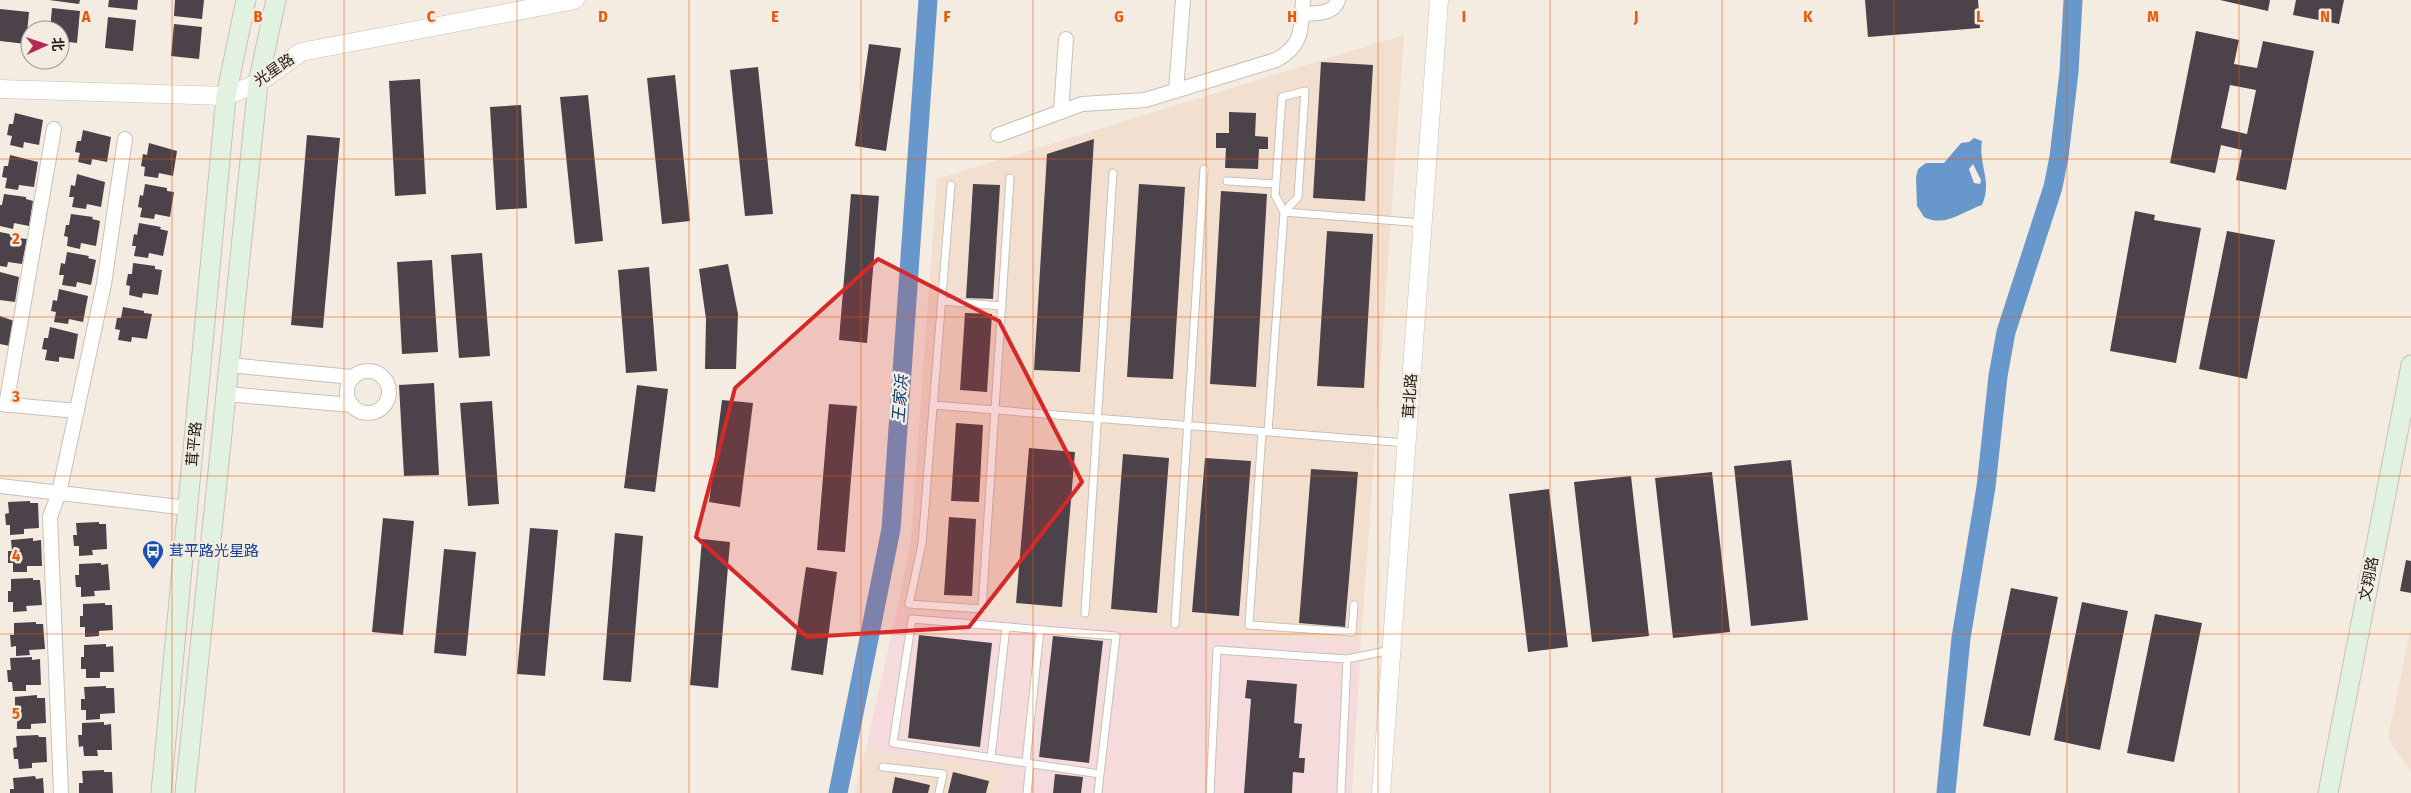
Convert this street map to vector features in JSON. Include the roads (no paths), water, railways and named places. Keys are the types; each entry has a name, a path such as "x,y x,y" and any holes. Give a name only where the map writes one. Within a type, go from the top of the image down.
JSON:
{"main road":[{"name":"茸平路","path":"161,793 226,96 246,0"},
{"path":"185,793 258,83 276,0"},
{"name":"文翔路","path":"2328,793 2411,365"}],"street":[{"name":"光星路","path":"0,89 226,96 258,83 301,52 575,0"},
{"path":"1176,91 1183,0"},
{"path":"998,135 1082,104 1146,100 1276,60 1288,54 1297,43 1301,30 1302,7 1326,12 1332,9 1338,0"},
{"name":"茸北路","path":"1381,793 1439,0"},
{"path":"1061,112 1066,39"},
{"path":"54,129 3,405 77,411"},
{"path":"61,793 50,517 59,493 104,284 125,139"},
{"path":"226,394 352,405 364,412 378,410 388,400 389,392 384,379 372,371 365,371 352,377 230,365"},
{"path":"352,377 347,394 352,405"},
{"path":"0,486 188,508"}],"lane":[{"path":"1284,212 1298,197 1305,91 1282,97 1275,195 1284,212 1249,626 1352,632 1354,605"},
{"path":"1175,624 1204,169"},
{"path":"1085,612 1113,173"},
{"path":"951,184 922,544 909,604 982,608 1010,178"},
{"path":"1227,180 1276,184"},
{"path":"1284,212 1423,223"},
{"path":"942,301 1002,306"},
{"path":"933,405 1407,443"},
{"path":"1098,793 1116,636 912,619 893,743 1100,774"},
{"path":"991,757 1006,627"},
{"path":"1027,793 1040,630"},
{"path":"1210,793 1217,650 1347,659 1392,650"},
{"path":"1341,793 1347,659"},
{"path":"883,767 943,774 938,793"}],"water":[{"path":"1974,138 1982,141 1981,149 1986,189 1982,205 1947,220 1939,221 1924,217 1917,206 1916,177 1918,169 1926,163 1944,163 1961,143 1969,142","holes":["1973,164 1981,180 1980,184 1974,183 1969,169"]}],"waterway":[{"name":"王家浜","path":"838,793 891,529 928,0"},
{"path":"1946,793 1961,638 1986,487 1998,376 2006,332 2053,187 2059,157 2069,72 2073,0"}],"place":[{"name":"茸平路光星路","path":"153,570"}]}
